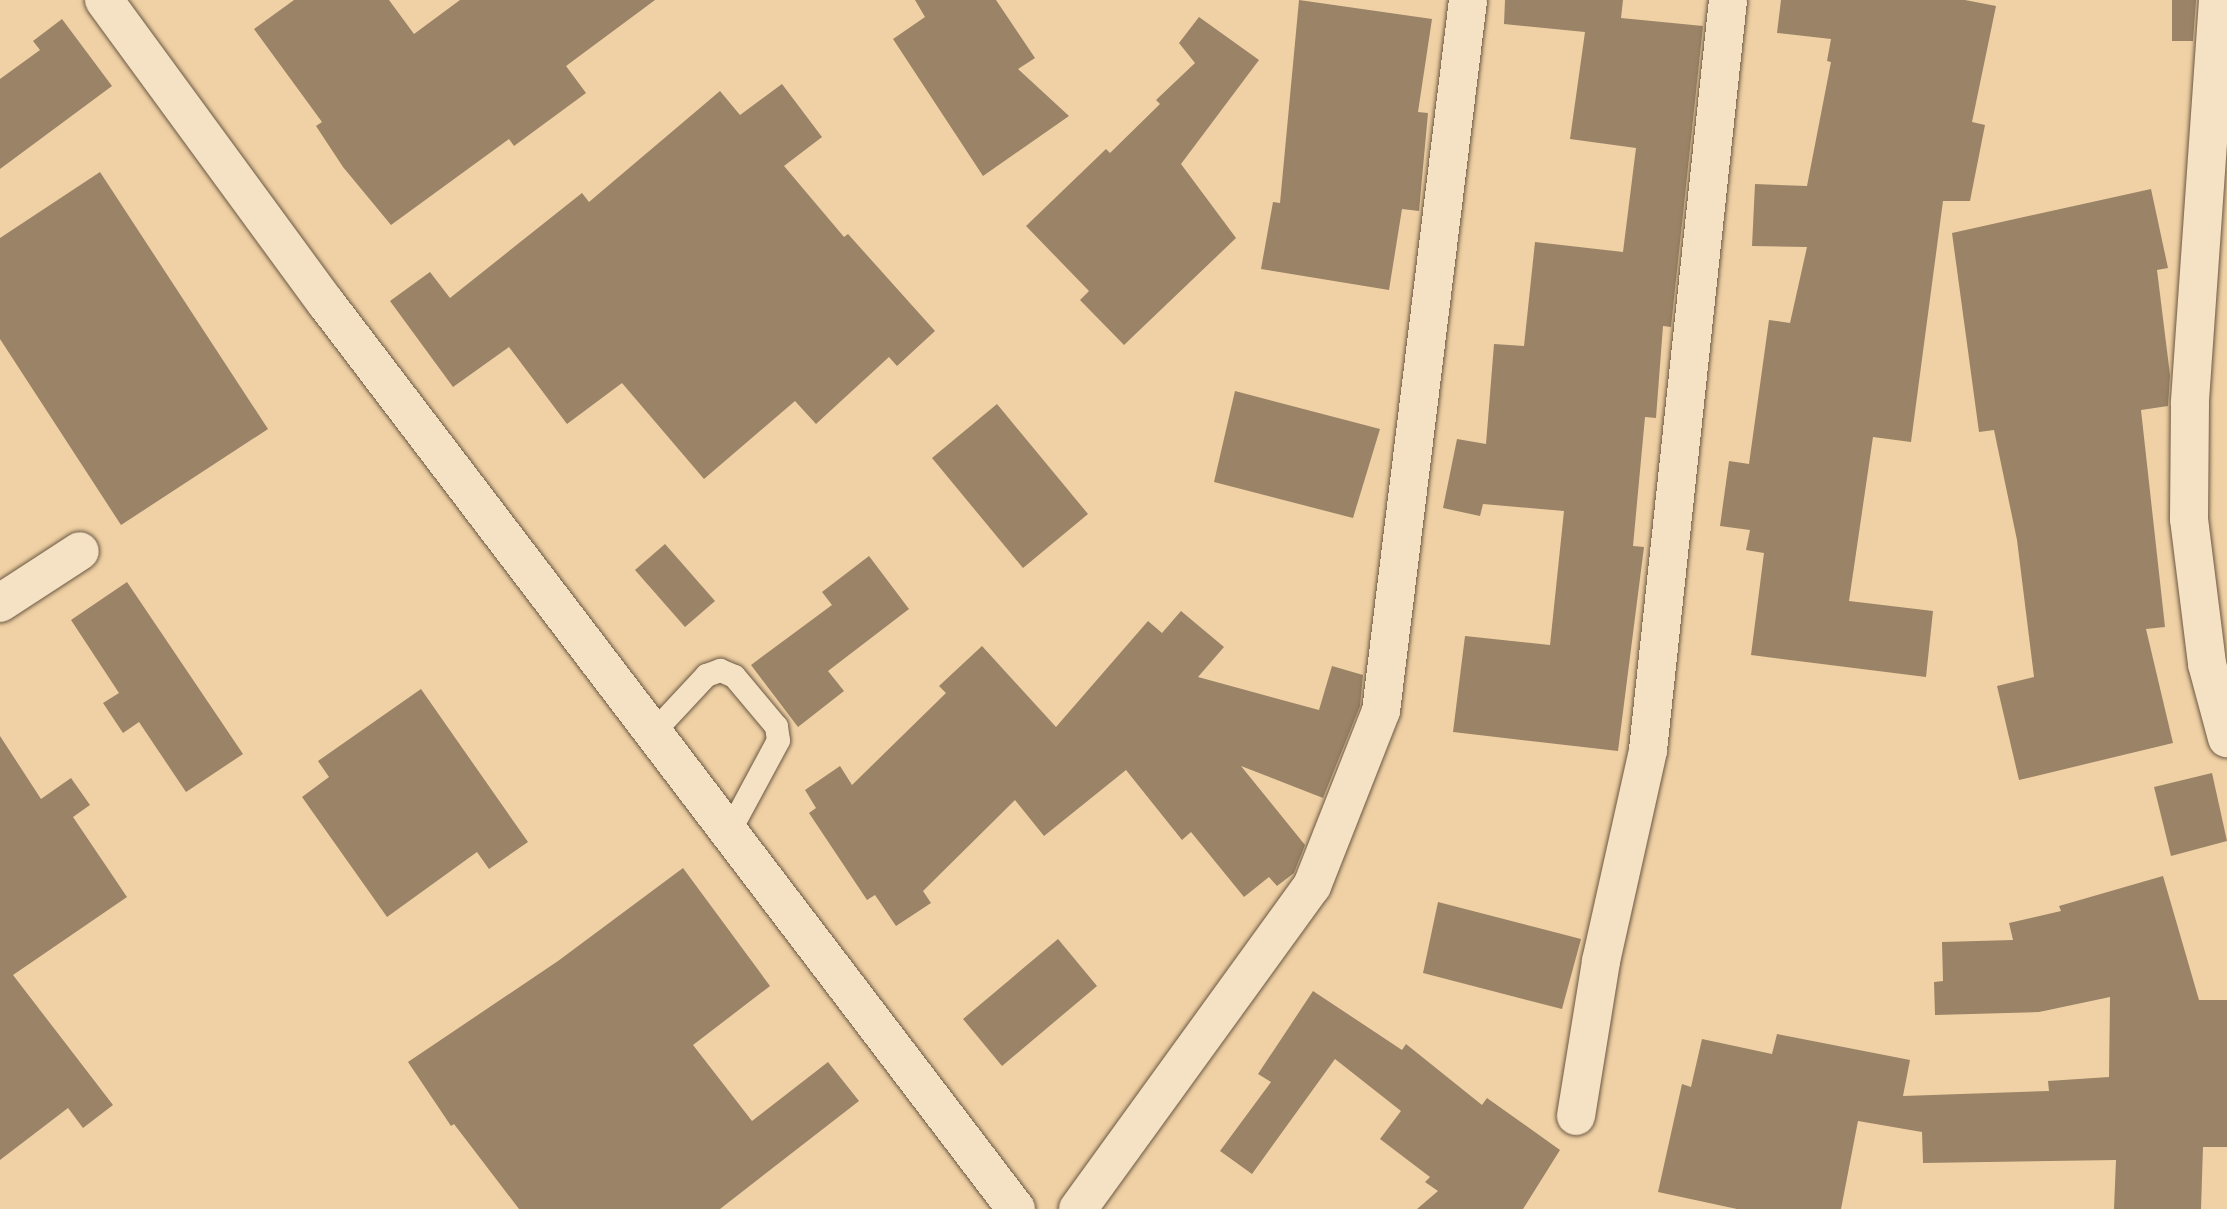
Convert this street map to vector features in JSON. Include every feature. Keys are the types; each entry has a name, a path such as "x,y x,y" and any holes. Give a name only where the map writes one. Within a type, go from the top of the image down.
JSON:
{"street":[{"path":"104,0 652,734 1016,1209"},
{"path":"1079,1209 1312,886 1381,711 1468,0"},
{"path":"1576,1116 1601,961 1648,750 1728,0"},
{"path":"2218,0 2191,390 2189,519 2207,664 2227,738"},
{"path":"0,603 79,551"}],"lane":[{"path":"652,734 706,675 720,670 734,676 776,726 778,740 728,833"}],"building":[{"path":"294,0 389,0 414,34 460,0 655,0 566,66 586,93 514,146 509,139 391,225 343,167 316,126 322,122 254,29"},
{"path":"915,0 996,0 1035,58 1018,69 1069,116 983,176 893,39 925,17"},
{"path":"1299,0 1432,19 1418,112 1428,113 1419,211 1402,209 1389,290 1261,269 1273,202 1280,203"},
{"path":"1505,0 1623,0 1621,18 1703,26 1671,327 1663,326 1656,418 1645,417 1633,546 1644,547 1618,751 1453,732 1465,636 1550,645 1564,511 1483,504 1480,516 1443,508 1457,439 1486,444 1494,344 1524,346 1535,242 1623,252 1636,148 1570,139 1585,32 1504,24"},
{"path":"1781,0 1965,0 1996,6 1972,122 1985,125 1970,201 1943,201 1911,442 1873,437 1849,601 1933,611 1926,677 1751,655 1764,553 1746,550 1750,530 1720,526 1729,461 1749,464 1769,320 1790,323 1807,247 1752,246 1755,184 1807,186 1831,62 1827,61 1831,39 1777,33"},
{"path":"2172,0 2196,0 2193,41 2172,41"},
{"path":"1199,17 1259,60 1181,164 1236,238 1124,345 1080,300 1089,291 1026,226 1106,149 1110,153 1160,104 1156,100 1195,63 1179,43"},
{"path":"62,19 112,86 0,169 0,79 40,50 33,41"},
{"path":"782,84 822,137 784,166 844,237 848,234 935,331 897,366 889,357 816,424 795,401 704,479 622,383 567,424 509,347 453,387 390,301 430,272 450,298 582,193 589,202 720,91 740,115"},
{"path":"100,172 268,429 121,525 0,339 0,238"},
{"path":"2151,189 2168,268 2157,270 2170,375 2168,406 2141,410 2165,627 2146,629 2173,743 2019,780 1997,686 2034,677 2017,540 1994,430 1979,432 1952,233"},
{"path":"1235,391 1380,429 1353,518 1214,482"},
{"path":"997,404 1088,514 1023,568 932,458"},
{"path":"665,544 715,601 685,627 635,570"},
{"path":"869,556 909,609 828,671 844,691 798,727 751,665 832,605 822,592"},
{"path":"127,582 243,754 186,792 139,722 123,733 103,703 119,693 71,620"},
{"path":"1181,611 1224,647 1198,677 1319,710 1332,666 1363,675 1360,706 1323,798 1241,766 1305,845 1294,873 1277,886 1269,877 1244,897 1191,832 1182,840 1126,770 1044,836 1015,800 923,891 931,903 896,926 875,895 867,900 809,813 816,808 805,790 840,766 852,785 946,693 939,686 982,646 1056,727 1148,621 1162,633"},
{"path":"421,689 528,842 489,869 477,852 387,917 302,797 329,777 318,761"},
{"path":"0,736 41,799 71,778 90,805 73,817 127,897 13,975 113,1105 83,1128 68,1108 0,1160"},
{"path":"2212,773 2227,841 2171,856 2154,787"},
{"path":"683,868 770,986 693,1045 752,1121 828,1062 859,1101 720,1209 519,1209 454,1124 451,1126 408,1062 558,961"},
{"path":"2163,876 2199,1000 2227,1000 2227,1147 2203,1147 2201,1209 2114,1209 2116,1160 1923,1163 1922,1132 1858,1121 1841,1209 1737,1209 1658,1192 1682,1084 1691,1087 1702,1039 1772,1054 1777,1034 1910,1060 1903,1096 2049,1091 2048,1081 2109,1077 2110,997 2039,1012 1935,1015 1934,982 1943,981 1942,942 2013,940 2009,923 2061,911 2059,906"},
{"path":"1438,902 1581,939 1562,1009 1423,973"},
{"path":"1058,939 1097,986 1002,1066 963,1019"},
{"path":"1313,991 1402,1050 1406,1044 1482,1105 1487,1098 1560,1150 1523,1209 1417,1209 1438,1191 1425,1182 1430,1177 1380,1139 1401,1111 1335,1059 1252,1174 1220,1151 1271,1082 1258,1074"}]}
